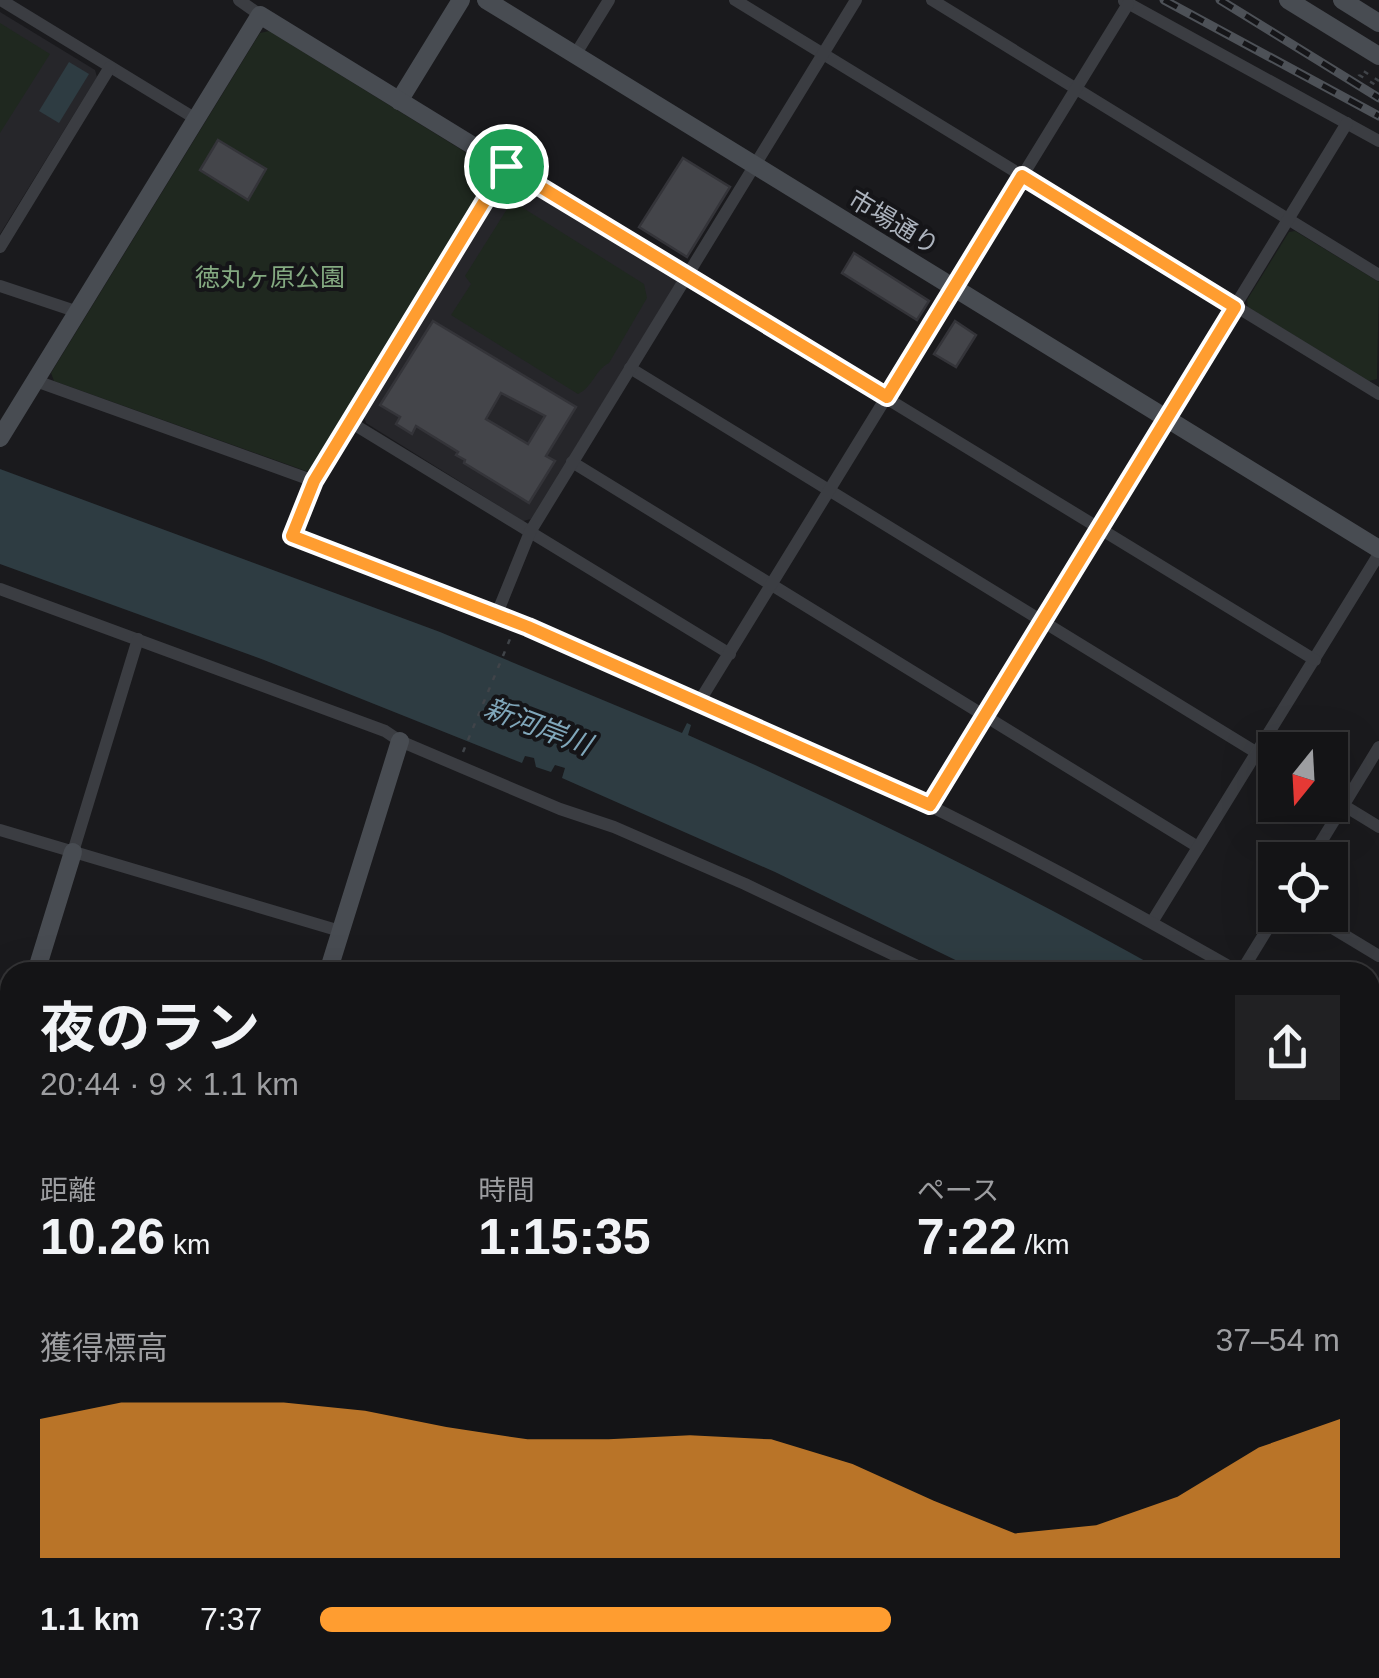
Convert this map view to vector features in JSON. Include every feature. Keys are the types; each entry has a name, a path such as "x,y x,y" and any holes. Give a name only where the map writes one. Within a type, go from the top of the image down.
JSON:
{"street":[{"path":"2,0 196,119"},
{"path":"239,0 1315,660"},
{"path":"399,101 461,0"},
{"name":"市場通り","path":"486,0 1379,551"},
{"path":"575,55 609,0"},
{"path":"735,0 1378,391"},
{"path":"496,616 530,532 856,0"},
{"path":"932,0 1379,274"},
{"path":"1288,0 1379,56"},
{"path":"1342,0 1379,23"},
{"path":"700,702 1076,89 1125,2 1379,140"},
{"path":"0,438 260,15"},
{"path":"0,248 110,67"},
{"path":"930,805 1348,124"},
{"path":"506,166 314,481 292,536 700,702 930,805 1222,962"},
{"path":"0,286 78,312"},
{"path":"630,368 1257,754"},
{"path":"36,381 314,481"},
{"path":"350,422 730,654"},
{"path":"572,462 1198,847"},
{"path":"1152,922 1379,551"},
{"path":"0,589 367,724 560,809 614,827 908,962"},
{"path":"39,962 138,639"},
{"path":"331,962 400,741"},
{"path":"1348,798 1379,747"},
{"path":"1348,808 1379,827"},
{"path":"0,830 340,932"},
{"path":"1246,962 1265,932"},
{"path":"1340,932 1379,956"}],"path":[{"path":"460,758 511,638"}],"shaded area":[{"path":"0,12 95,70 97,77 0,234"},
{"path":"516,179 675,276 677,283 531,519 523,521 366,423 364,416 509,180"}],"green space":[{"path":"0,23 50,54 0,133"},
{"name":"徳丸ヶ原公園","path":"269,31 491,168 493,175 313,469 306,471 54,381 51,373 260,33"},
{"path":"512,201 644,284 647,298 609,363 578,394 451,315 471,284 465,276"},
{"path":"1295,231 1379,282 1377,379 1369,381 1248,307 1247,300 1289,232"}],"water":[{"path":"69,62 89,74 59,123 39,111"},
{"name":"新河岸川","path":"0,469 440,632 682,733 687,723 691,725 688,735 929,848 1147,962 960,962 775,872 562,778 565,768 555,765 551,772 536,767 534,758 525,756 522,763 264,660 0,564"}],"building":[{"path":"218,140 266,169 248,200 200,170"},
{"path":"683,158 730,187 687,257 639,227"},
{"path":"854,253 929,301 917,320 842,273"},
{"path":"433,321 576,407 546,456 555,461 529,503 464,463 456,455 458,452 416,426 412,434 396,424 400,417 380,405","holes":["501,393 545,416 528,444 486,419"]},
{"path":"955,321 976,335 956,367 934,354"}],"railway":[{"path":"1164,0 1379,116"},
{"path":"1220,0 1379,98"}],"route":[{"path":"506,166 887,397 1022,176 1235,307 930,805 528,627 292,536 314,481 506,166"}]}
